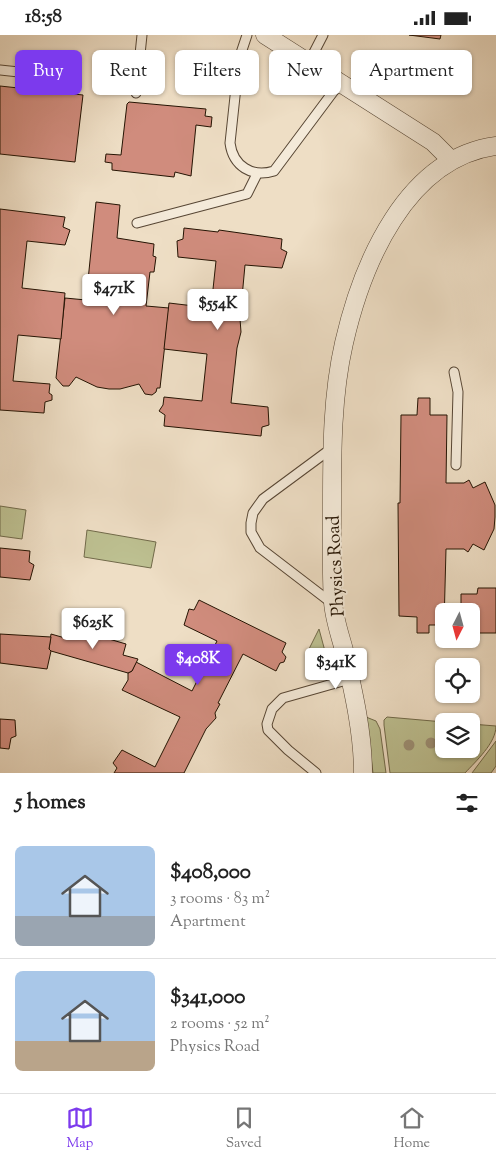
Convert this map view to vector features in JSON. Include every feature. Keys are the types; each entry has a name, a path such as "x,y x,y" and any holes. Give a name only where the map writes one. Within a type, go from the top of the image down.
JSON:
{"street":[{"path":"265,35 287,50"},
{"path":"341,85 434,143 451,160"},
{"name":"Physics Road","path":"363,773 363,757 350,679 333,605 332,447 344,344 363,280 390,226 405,203 437,169 451,160 468,152 496,146"}],"lane":[{"path":"140,50 142,35"},
{"path":"247,35 238,59 230,143 233,157 241,167 257,174 274,171 330,95"},
{"path":"315,50 323,35"},
{"path":"0,71 15,72"},
{"path":"137,223 247,194 257,174"},
{"path":"454,372 458,392 456,465"},
{"path":"332,447 263,499 252,513 251,523 252,533 260,548 333,605"},
{"path":"316,773 268,731 272,709 283,698 350,679"}],"green space":[{"path":"0,506 26,510 22,539 0,536"},
{"path":"87,530 156,542 151,568 84,557"},
{"path":"319,629 326,655 325,658 309,649"},
{"path":"366,717 376,721 380,729 386,773 373,773"},
{"path":"387,717 435,721 435,758 479,758 465,773 390,773 384,720"},
{"path":"480,725 496,726 493,739 480,757"},
{"path":"496,741 496,766 491,773 472,773"}],"building":[{"path":"409,35 441,35 440,39"},
{"path":"0,86 15,88 15,95 83,95 75,162 0,154"},
{"path":"129,102 206,109 205,116 212,117 211,127 196,125 191,176 175,172 174,177 112,170 112,163 105,162 106,154 121,155 127,104"},
{"path":"96,202 120,205 117,238 154,244 153,256 156,257 154,272 150,272 146,306 169,308 160,388 157,388 156,392 152,395 145,394 139,384 120,389 109,389 97,387 76,377 69,386 63,386 56,378 65,298 86,300"},
{"path":"0,209 65,217 63,227 70,230 65,245 27,241 22,288 65,293 61,339 18,335 13,381 50,384 49,393 52,395 52,400 45,402 44,413 0,410"},
{"path":"184,228 218,232 219,230 282,239 281,249 287,252 282,268 245,265 240,319 241,332 237,348 231,403 268,407 269,425 262,427 261,436 164,426 165,415 159,411 163,405 164,397 202,401 207,354 164,349 169,303 211,308 216,261 178,257 177,241 183,239"},
{"path":"418,398 430,398 430,415 447,415 446,483 464,483 469,480 473,488 485,482 495,505 494,529 484,550 473,544 468,552 464,549 446,549 445,603 435,603 435,625 429,625 429,633 417,633 417,617 399,616 398,503 400,503 401,415 417,415"},
{"path":"0,548 30,551 29,562 34,565 30,580 0,577"},
{"path":"478,588 496,588 496,633 480,633 480,603 461,603 461,594 477,594"},
{"path":"199,600 286,643 282,652 286,657 284,662 280,663 276,671 243,654 218,703 220,704 215,713 216,718 206,729 184,773 114,773 117,768 113,763 122,750 155,767 180,717 122,690 128,680 128,673 132,671 136,662 192,691 217,641 184,625 189,609 194,610"},
{"path":"68,627 126,644 123,655 138,659 132,671 128,673 51,651 49,649 51,634 65,638"},
{"path":"0,634 51,637 49,649 51,651 47,669 0,663"},
{"path":"0,719 15,720 16,736 11,738 9,749 0,748"}]}
